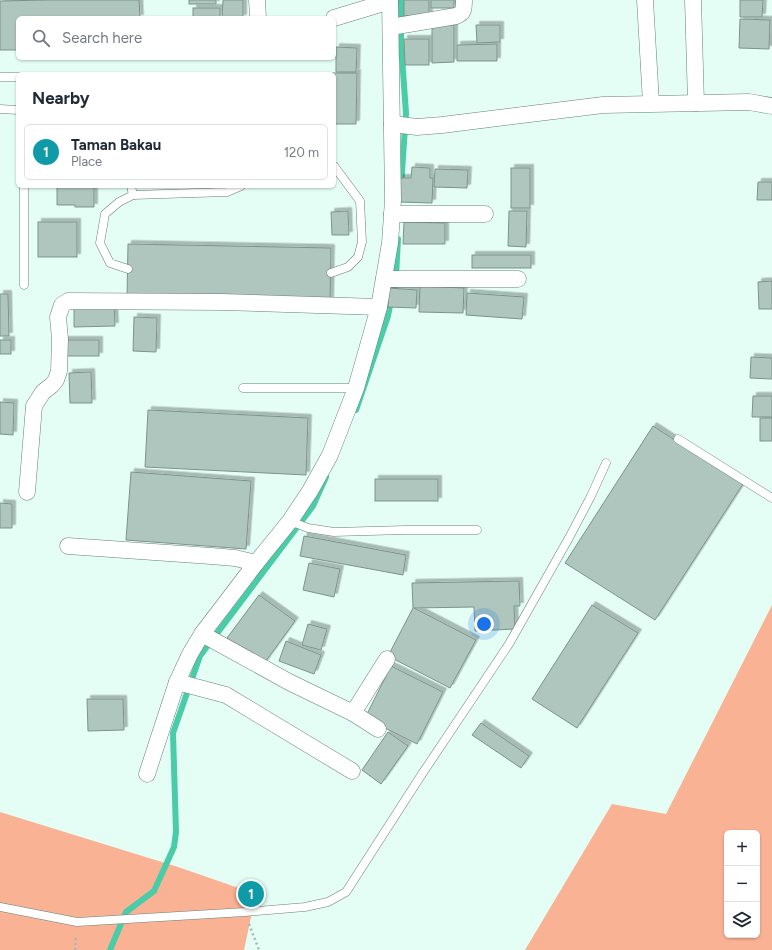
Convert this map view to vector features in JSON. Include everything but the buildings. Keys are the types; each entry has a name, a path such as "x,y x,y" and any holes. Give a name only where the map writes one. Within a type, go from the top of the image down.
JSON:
{"street":[{"path":"258,0 258,16"},
{"path":"147,774 177,682 190,654 202,634 290,521 316,482 330,455 356,388 379,307 390,243 392,214 404,125 391,27 390,0 336,17"},
{"path":"391,27 462,14 464,0"},
{"path":"645,0 651,103"},
{"path":"693,0 696,103"},
{"path":"404,125 490,120 603,105 749,102 772,106"},
{"path":"392,214 485,214"},
{"path":"384,279 518,279"},
{"path":"27,492 34,406 43,392 56,380 59,371 60,339 58,317 62,305 68,301 221,302 379,307"},
{"path":"68,546 235,558 256,563"},
{"path":"202,634 289,682 353,713 378,729"},
{"path":"353,713 387,659"},
{"path":"177,682 226,696 352,771"}],"lane":[{"path":"0,77 16,77"},
{"path":"0,109 16,110"},
{"path":"331,273 348,268 358,258 362,242 360,201 336,169"},
{"path":"24,188 24,285"},
{"path":"131,188 133,195"},
{"path":"128,269 110,263 100,243 106,214 119,202 133,195 227,192 236,188"},
{"path":"243,388 356,388"},
{"path":"678,439 772,498"},
{"path":"0,907 77,922 238,913 305,907 328,902 346,892 422,774 509,644 570,536 606,463"},
{"path":"290,521 308,528 334,532 477,530"}],"path":[{"path":"250,928 259,950"}],"shaded area":[{"path":"772,605 772,950 525,950 612,804 666,814"},
{"path":"0,812 178,867 256,894 244,950 0,950"}],"waterway":[{"path":"401,0 401,43 406,113 401,186"},
{"path":"356,410 388,316 396,276 398,239"},
{"path":"110,950 126,912 154,891 174,847 176,832 173,733 200,656 313,506 326,477"}],"place":[{"name":"Taman Bakau","path":"251,894"}]}
